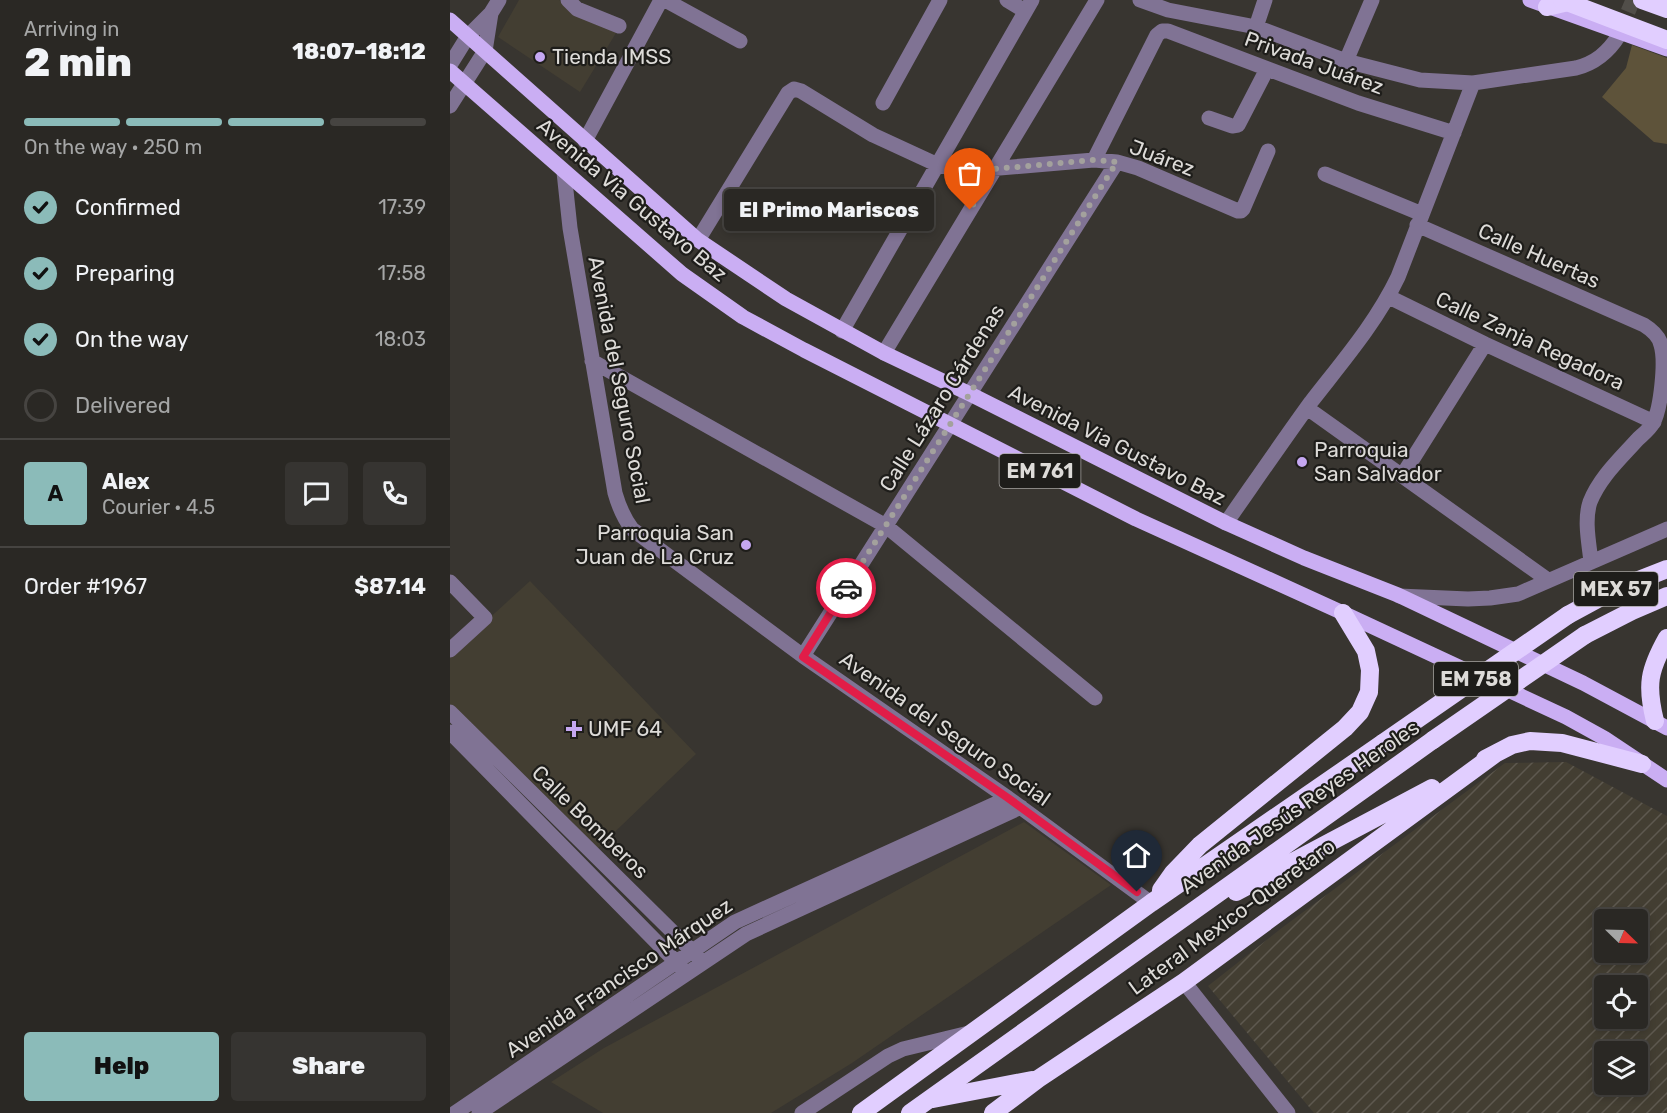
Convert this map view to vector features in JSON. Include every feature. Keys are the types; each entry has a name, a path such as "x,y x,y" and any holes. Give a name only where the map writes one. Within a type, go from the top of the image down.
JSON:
{"highway":[{"path":"1555,3 1577,0"},
{"path":"1642,0 1667,9"},
{"path":"1555,3 1667,40"},
{"name":"MEX 57","path":"1568,615 1616,589 1667,568"},
{"name":"Avenida Jesús Reyes Heroles","path":"910,1113 1433,740 1585,636 1632,611 1667,596"},
{"path":"1151,903 1173,873 1200,845 1346,728 1360,712 1369,692 1370,670 1366,651 1343,613"},
{"name":"Avenida Jesús Reyes Heroles","path":"861,1113 1151,903 1568,615"},
{"path":"1661,724 1650,698 1651,676 1656,658 1667,638"},
{"path":"1174,924 1512,746 1530,741 1562,744 1642,764"},
{"name":"Lateral Mexico-Queretaro","path":"993,1113 1038,1079 1184,982 1495,754"},
{"path":"928,1100 1038,1079"}],"main road":[{"path":"1530,0 1555,3 1667,49"},
{"name":"Avenida Via Gustavo Baz","path":"450,20 698,240 786,299 884,353 1226,523 1398,596 1583,683 1661,724"},
{"name":"Avenida Via Gustavo Baz","path":"450,71 681,274 743,318 1136,519 1566,717 1604,738 1667,780"}],"street":[{"path":"568,0 577,9 619,26"},
{"path":"585,141 663,0 740,41"},
{"path":"883,103 940,0"},
{"path":"842,331 1029,6 1007,0"},
{"path":"884,353 1097,0"},
{"path":"1256,27 1265,0"},
{"path":"1346,61 1372,0"},
{"path":"1145,1 1167,9 1256,27 1346,61 1420,80 1473,83 1583,66 1606,52 1619,35"},
{"path":"450,65 468,36 495,6"},
{"path":"450,106 485,51 495,6"},
{"name":"Privada Juárez","path":"1094,160 1157,36 1162,31 1168,31 1358,103 1454,133"},
{"path":"1209,118 1238,125 1267,69"},
{"path":"1226,523 1389,297 1473,83"},
{"path":"698,240 788,93 794,90 801,91 873,135 938,165 964,171 994,169"},
{"name":"Juárez","path":"994,169 1094,160 1117,162 1138,168 1241,211 1268,151"},
{"name":"Calle Lázaro Cárdenas","path":"803,657 1117,162"},
{"name":"Avenida del Seguro Social","path":"564,172 570,228 615,493 624,518 632,529 803,657 1021,807 1151,903"},
{"name":"Calle Huertas","path":"1325,174 1652,329 1661,345 1663,356 1663,384 1654,422"},
{"name":"Calle Zanja Regadora","path":"1389,297 1654,422"},
{"path":"1402,476 1485,344"},
{"path":"592,361 886,526 1095,698"},
{"path":"1307,408 1548,580"},
{"path":"1591,562 1587,514 1590,503 1599,484 1612,467 1654,422"},
{"path":"1398,596 1468,599 1518,594 1667,529"},
{"path":"450,582 485,618 450,650"},
{"name":"Calle Bomberos","path":"450,712 697,956"},
{"name":"Calle Bomberos","path":"450,732 681,967"},
{"name":"Avenida Francisco Márquez","path":"479,1113 697,956 735,922 1008,798"},
{"name":"Avenida Francisco Márquez","path":"697,956 1021,807"},
{"name":"Avenida Francisco Márquez","path":"455,1113 681,967"},
{"path":"1184,982 1288,1113"},
{"path":"802,1113 888,1056 903,1049 975,1032"}],"shaded area":[{"path":"519,0 559,0 616,33 580,92 498,37"},
{"path":"1632,45 1667,58 1667,144 1654,142 1602,97 1626,68"},
{"name":"UMF 64","path":"530,581 696,754 596,850 450,704 450,654"},
{"path":"1566,762 1667,816 1667,1113 1314,1113 1208,986 1283,927 1505,763"},
{"path":"1024,822 1111,885 852,1063 771,1113 603,1113 551,1082 604,1048"}],"tunnel":[{"path":"1619,33 1633,0"}],"way so far":[{"path":"846,588 1117,162 1094,160 994,169 970,210"}],"place":[{"name":"Tienda IMSS","path":"540,57"},
{"name":"El Primo Mariscos","path":"970,210"},
{"name":"Parroquia San Salvador","path":"1302,462"},
{"name":"Parroquia San Juan de La Cruz","path":"746,545"},
{"name":"UMF 64","path":"574,729"}],"route":[{"path":"846,588 803,657 1008,798 1137,892"}]}
